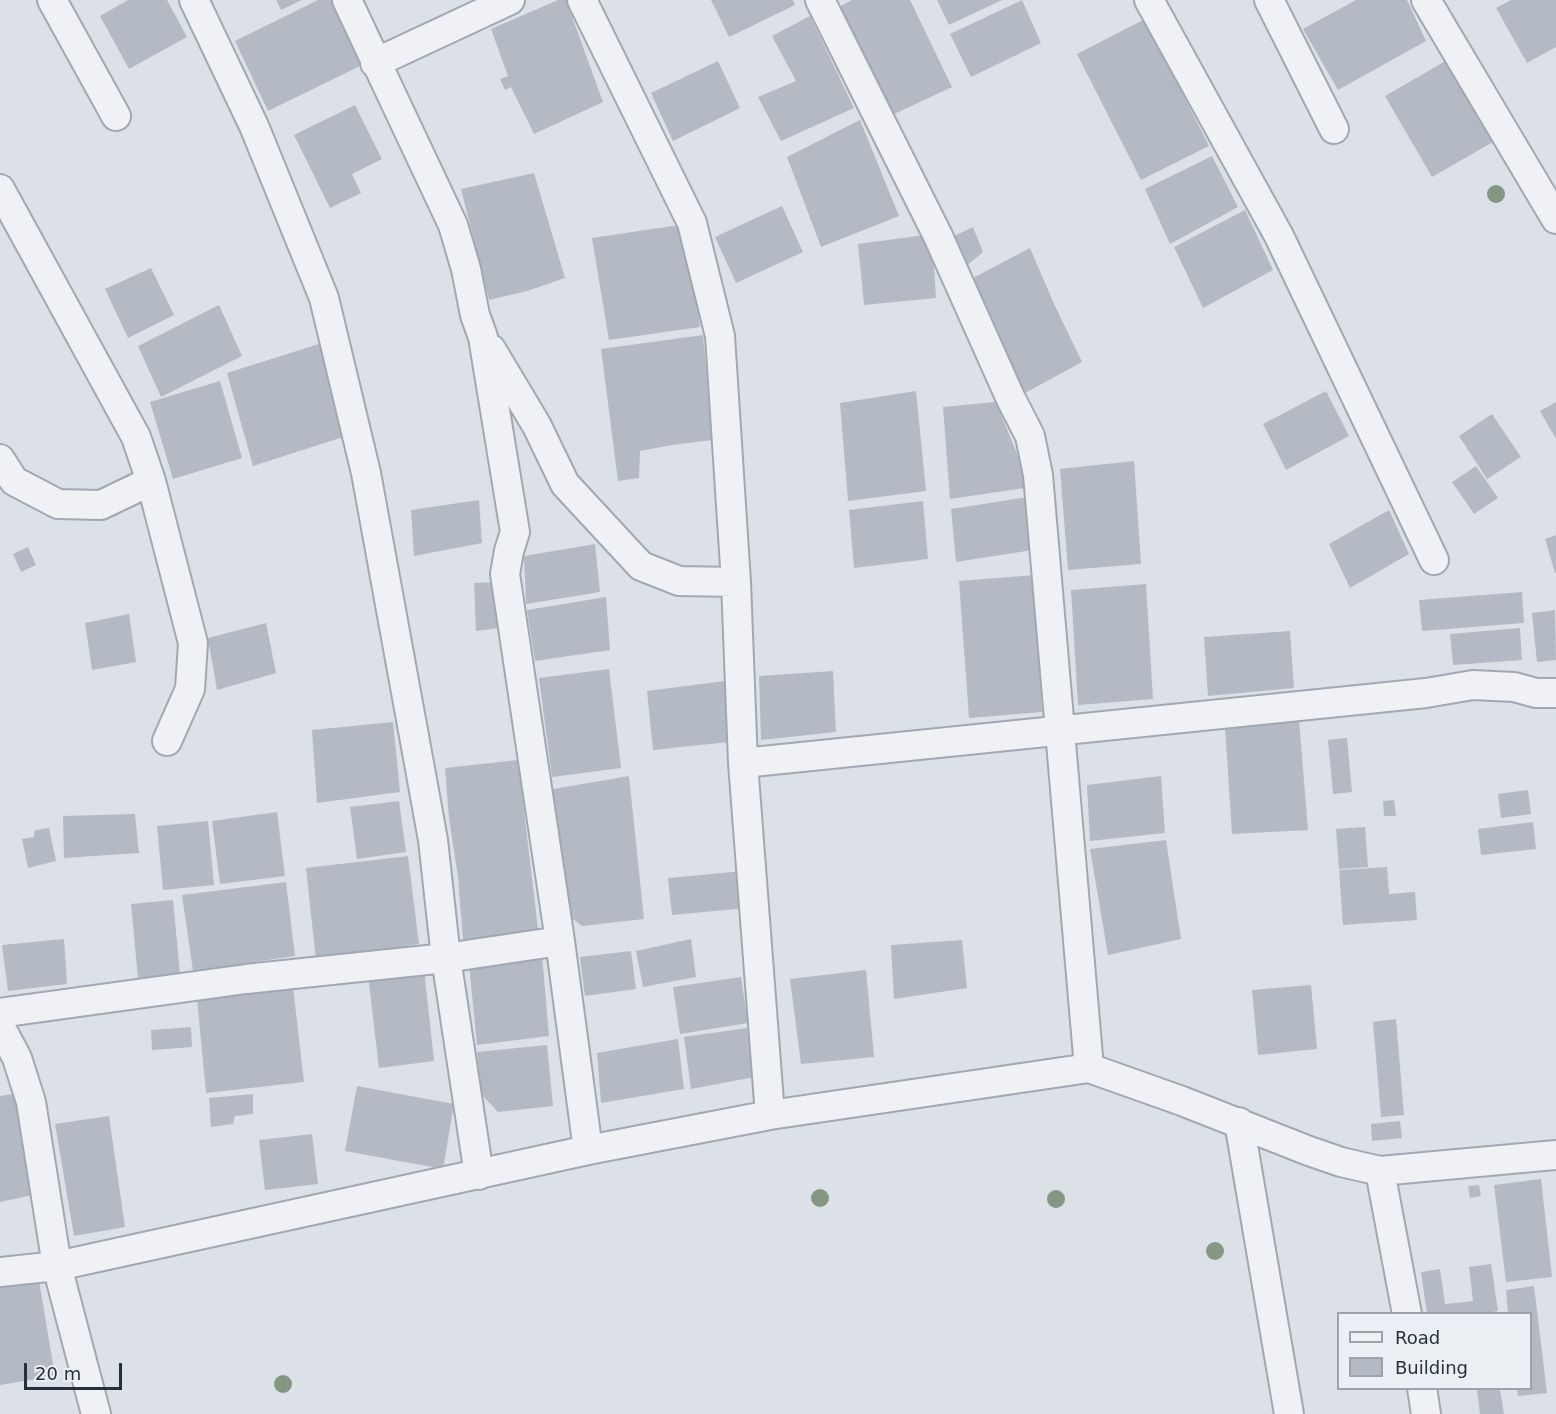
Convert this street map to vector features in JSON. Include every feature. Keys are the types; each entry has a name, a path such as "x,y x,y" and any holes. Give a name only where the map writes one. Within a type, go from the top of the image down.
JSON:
{"street":[{"path":"52,0 116,116"},
{"path":"194,0 254,126 324,298 369,484 433,840 446,958 479,1175"},
{"path":"347,0 453,225 466,269 475,315 483,337 515,532 509,550 506,574 588,1150"},
{"path":"375,63 510,0"},
{"path":"582,0 692,223 720,336 736,582 743,763 770,1115"},
{"path":"820,0 938,236 1010,397 1030,436 1038,475 1089,1068"},
{"path":"1149,0 1279,236 1434,560"},
{"path":"1269,0 1334,129"},
{"path":"1426,0 1556,219"},
{"path":"0,189 136,437 151,481 192,643 190,689 167,741"},
{"path":"483,337 537,426 565,484 641,566 679,581 736,582"},
{"path":"0,459 14,481 58,504 101,505 151,481"},
{"path":"743,763 1426,693 1473,685 1514,687 1536,693 1556,693"},
{"path":"0,1013 246,979 446,958 560,941"},
{"path":"0,1026 17,1058 31,1102 57,1266 96,1414"},
{"path":"0,1272 57,1266 588,1150 770,1115 1089,1068 1239,1122 1309,1151 1341,1162 1380,1171 1556,1155"},
{"path":"1239,1122 1289,1414"},
{"path":"1380,1171 1407,1312"},
{"path":"1422,1390 1426,1414"}],"building":[{"path":"128,0 167,0 187,37 129,69 100,16"},
{"path":"276,0 302,0 281,10"},
{"path":"318,0 331,0 362,65 268,111 235,41"},
{"path":"558,0 566,0 603,102 534,134 511,87 505,90 500,79 508,76 491,29"},
{"path":"711,0 793,0 795,5 729,37"},
{"path":"852,0 910,0 952,87 892,115 839,7"},
{"path":"937,0 1002,0 949,25"},
{"path":"1022,0 1041,43 971,77 950,34"},
{"path":"1356,0 1407,0 1426,41 1338,90 1303,29"},
{"path":"1511,0 1556,0 1556,47 1527,63 1496,8"},
{"path":"810,16 854,108 781,141 758,97 796,81 772,36"},
{"path":"1145,19 1209,146 1141,180 1077,54"},
{"path":"1449,59 1493,142 1432,177 1385,96"},
{"path":"718,61 740,108 673,141 651,93"},
{"path":"355,105 382,159 352,174 361,193 330,208 294,135"},
{"path":"860,120 899,216 821,247 787,157"},
{"path":"1212,156 1238,207 1170,244 1145,189"},
{"path":"534,173 565,278 527,291 489,300 461,189"},
{"path":"782,206 803,252 736,283 715,237"},
{"path":"1245,210 1273,270 1203,308 1174,247"},
{"path":"686,224 700,327 609,340 592,238"},
{"path":"973,227 983,252 965,267 952,237"},
{"path":"932,234 936,298 864,305 858,244"},
{"path":"1030,248 1082,362 1025,393 973,278"},
{"path":"151,268 174,315 128,338 105,289"},
{"path":"219,305 242,356 161,397 138,346"},
{"path":"703,335 713,440 640,451 639,478 618,481 601,349"},
{"path":"322,343 346,436 253,466 227,373"},
{"path":"220,381 242,458 173,479 150,402"},
{"path":"916,391 926,491 848,501 840,403"},
{"path":"1326,391 1349,436 1286,470 1263,424"},
{"path":"996,402 1022,466 1025,488 950,499 943,407"},
{"path":"1556,402 1556,439 1540,411"},
{"path":"1492,414 1521,457 1487,479 1459,436"},
{"path":"1134,461 1141,564 1068,570 1060,469"},
{"path":"1476,466 1498,498 1474,514 1452,482"},
{"path":"1028,497 1033,550 956,562 951,509"},
{"path":"479,500 482,543 414,556 411,510"},
{"path":"923,501 928,559 854,568 849,510"},
{"path":"1389,510 1409,554 1350,588 1329,544"},
{"path":"1556,535 1556,573 1555,573 1545,539"},
{"path":"595,544 600,592 526,604 524,556"},
{"path":"28,547 36,565 21,572 13,554"},
{"path":"1035,575 1042,712 969,718 959,581"},
{"path":"496,582 499,628 476,631 474,583"},
{"path":"1146,584 1153,699 1078,705 1071,590"},
{"path":"1522,592 1524,623 1422,631 1419,600"},
{"path":"606,597 610,650 535,661 527,610"},
{"path":"1555,610 1556,660 1537,662 1532,613"},
{"path":"129,614 136,662 92,670 85,623"},
{"path":"266,623 276,673 217,690 208,638"},
{"path":"1520,628 1522,660 1453,665 1450,634"},
{"path":"1290,631 1294,688 1208,696 1204,637"},
{"path":"609,669 621,768 552,777 539,678"},
{"path":"833,671 836,732 761,740 759,676"},
{"path":"725,681 729,742 653,750 647,691"},
{"path":"1299,720 1308,830 1232,834 1225,727"},
{"path":"393,722 400,792 317,803 312,730"},
{"path":"1347,738 1352,792 1333,794 1328,740"},
{"path":"518,760 538,929 463,940 445,768"},
{"path":"629,776 644,919 582,926 569,916 553,789"},
{"path":"1161,776 1165,833 1090,841 1087,785"},
{"path":"1528,790 1531,814 1501,818 1498,794"},
{"path":"1394,800 1396,816 1384,816 1383,801"},
{"path":"399,801 406,852 357,859 350,807"},
{"path":"277,812 285,876 220,884 212,821"},
{"path":"135,814 139,853 64,858 63,816"},
{"path":"208,821 214,885 163,890 157,826"},
{"path":"1533,822 1536,849 1481,855 1478,829"},
{"path":"1365,827 1368,867 1339,869 1336,829"},
{"path":"49,828 56,861 28,868 22,839 34,837 35,830"},
{"path":"1166,840 1181,939 1108,955 1090,849"},
{"path":"408,856 419,944 316,960 306,868"},
{"path":"1387,867 1389,894 1415,892 1417,920 1343,925 1339,870"},
{"path":"744,871 747,908 672,915 668,878"},
{"path":"286,882 295,956 193,971 182,895"},
{"path":"173,900 180,974 138,978 131,904"},
{"path":"64,939 67,984 8,991 2,945"},
{"path":"691,939 696,977 643,987 636,951"},
{"path":"962,940 967,988 894,999 891,945"},
{"path":"631,951 636,989 585,996 580,957"},
{"path":"542,955 549,1036 477,1045 469,964"},
{"path":"424,969 434,1061 379,1068 368,975"},
{"path":"866,970 874,1057 801,1064 790,979"},
{"path":"741,977 748,1023 680,1034 673,987"},
{"path":"1311,985 1317,1049 1258,1055 1252,990"},
{"path":"293,987 304,1082 206,1093 197,999"},
{"path":"1396,1019 1404,1115 1381,1117 1373,1022"},
{"path":"191,1027 192,1047 152,1050 151,1030"},
{"path":"747,1028 755,1077 691,1089 684,1037"},
{"path":"678,1039 684,1089 601,1103 597,1053"},
{"path":"547,1045 553,1106 498,1112 482,1095 477,1052"},
{"path":"357,1086 454,1104 443,1169 345,1151"},
{"path":"19,1093 33,1195 0,1202 0,1096"},
{"path":"253,1094 253,1114 235,1116 233,1124 211,1127 209,1098"},
{"path":"109,1116 125,1227 74,1236 55,1124"},
{"path":"1400,1121 1402,1138 1372,1141 1371,1124"},
{"path":"312,1134 318,1184 265,1190 259,1140"},
{"path":"1541,1179 1552,1277 1506,1282 1494,1185"},
{"path":"1479,1185 1481,1196 1470,1198 1468,1186"},
{"path":"1491,1264 1498,1311 1427,1312 1421,1272 1440,1269 1445,1304 1473,1301 1469,1267"},
{"path":"39,1280 55,1376 0,1385 0,1287"},
{"path":"1534,1286 1547,1393 1518,1396 1517,1390 1532,1390 1532,1312 1508,1312 1506,1290"},
{"path":"1477,1390 1500,1390 1504,1414 1480,1414"}]}
